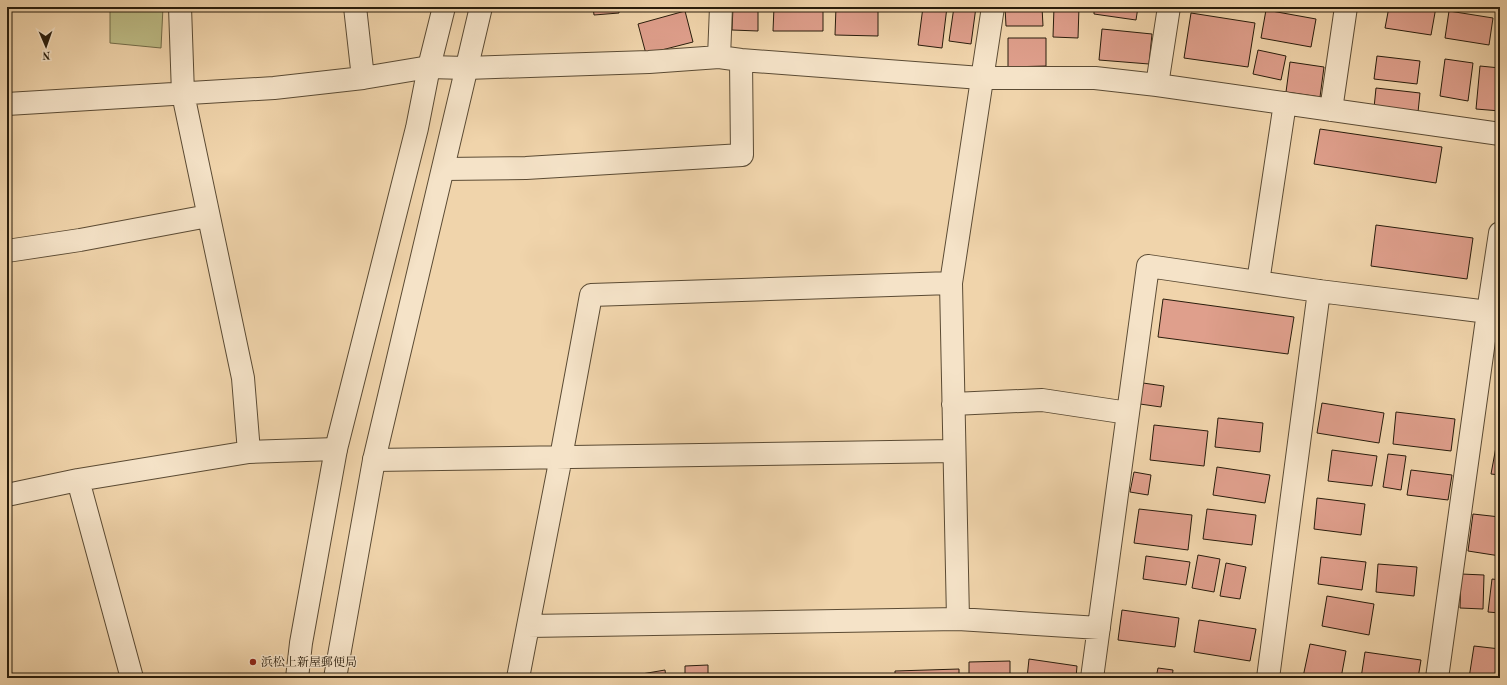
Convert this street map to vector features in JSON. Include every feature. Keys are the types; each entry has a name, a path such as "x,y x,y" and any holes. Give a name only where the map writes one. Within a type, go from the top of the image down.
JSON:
{"street":[{"path":"180,7 184,94 208,216 243,378 249,452"},
{"path":"355,7 363,78"},
{"path":"297,678 301,643 336,449 418,128 429,67 444,7"},
{"path":"335,678 374,460 444,169 481,7"},
{"path":"719,57 722,7"},
{"path":"958,619 951,283 993,7"},
{"path":"1157,84 1169,7"},
{"path":"1332,110 1346,7"},
{"path":"7,104 274,88 363,78 429,67 466,68 649,62 719,57 741,60 981,78 1096,78 1157,84 1500,134"},
{"path":"444,169 526,168 742,154 741,60"},
{"path":"1258,282 1285,103"},
{"path":"7,251 80,240 208,216"},
{"path":"1437,678 1500,233"},
{"path":"1092,678 1148,266 1488,312"},
{"path":"518,678 562,457 591,295 951,283"},
{"path":"1268,678 1319,290"},
{"path":"953,404 1042,400 1128,413"},
{"path":"7,495 78,480 249,452 336,449"},
{"path":"374,460 954,451"},
{"path":"78,480 132,678"},
{"path":"528,626 958,619 1099,628"}],"shaded area":[{"path":"110,7 163,7 161,48 110,43"}],"building":[{"path":"593,7 619,7 619,13 594,15"},
{"path":"733,7 758,7 758,31 732,30"},
{"path":"774,7 823,7 823,31 773,31"},
{"path":"836,7 878,7 878,36 835,35"},
{"path":"923,7 947,7 942,48 918,45"},
{"path":"954,7 976,7 971,44 949,41"},
{"path":"1005,7 1042,7 1043,26 1006,26"},
{"path":"1054,7 1079,7 1078,38 1053,37"},
{"path":"1094,7 1138,7 1136,20 1094,14"},
{"path":"1389,7 1436,7 1431,35 1385,28"},
{"path":"1266,10 1316,19 1311,47 1261,38"},
{"path":"685,11 693,42 646,54 638,24"},
{"path":"1449,11 1493,18 1489,45 1445,38"},
{"path":"1191,13 1255,23 1248,67 1184,58"},
{"path":"1102,29 1152,34 1149,64 1099,60"},
{"path":"1008,38 1046,38 1046,66 1008,67"},
{"path":"1258,50 1286,56 1281,80 1253,74"},
{"path":"1377,56 1420,61 1417,84 1374,79"},
{"path":"1445,59 1473,63 1468,101 1440,96"},
{"path":"1290,62 1324,67 1320,97 1286,92"},
{"path":"1480,66 1500,68 1500,111 1476,109"},
{"path":"1376,88 1420,93 1418,112 1374,108"},
{"path":"1320,129 1442,147 1436,183 1314,164"},
{"path":"1376,225 1473,238 1467,279 1371,266"},
{"path":"1163,299 1294,317 1288,354 1158,337"},
{"path":"1143,383 1164,386 1161,407 1140,404"},
{"path":"1322,403 1384,413 1379,443 1317,433"},
{"path":"1396,412 1455,419 1451,451 1393,444"},
{"path":"1218,418 1263,423 1260,452 1215,447"},
{"path":"1154,425 1208,431 1204,466 1150,460"},
{"path":"1496,447 1500,447 1500,475 1491,474"},
{"path":"1332,450 1377,456 1372,486 1328,481"},
{"path":"1388,454 1406,456 1401,490 1383,487"},
{"path":"1217,467 1270,475 1265,503 1213,495"},
{"path":"1411,470 1452,475 1448,500 1407,495"},
{"path":"1134,472 1151,475 1148,495 1130,492"},
{"path":"1317,498 1365,504 1361,535 1314,529"},
{"path":"1139,509 1192,515 1188,550 1134,543"},
{"path":"1207,509 1256,515 1252,545 1203,539"},
{"path":"1473,514 1500,517 1500,556 1468,551"},
{"path":"1198,555 1220,559 1214,592 1192,588"},
{"path":"1146,556 1190,562 1186,585 1143,579"},
{"path":"1321,557 1366,562 1362,590 1318,584"},
{"path":"1226,563 1246,567 1240,599 1220,596"},
{"path":"1378,564 1417,567 1414,596 1376,592"},
{"path":"1461,574 1484,575 1483,609 1460,608"},
{"path":"1492,579 1500,580 1500,613 1488,612"},
{"path":"1327,596 1374,604 1369,635 1322,626"},
{"path":"1122,610 1179,618 1175,647 1118,640"},
{"path":"1199,620 1256,629 1250,661 1194,652"},
{"path":"1310,644 1346,651 1341,678 1303,677"},
{"path":"1474,646 1500,649 1500,678 1469,678"},
{"path":"1365,652 1421,660 1418,678 1361,678"},
{"path":"1029,659 1077,666 1076,678 1027,678"},
{"path":"1010,661 1010,678 969,678 969,662"},
{"path":"708,665 708,678 685,678 685,666"},
{"path":"1158,668 1173,670 1172,678 1156,678"},
{"path":"959,669 959,678 895,678 895,671"},
{"path":"665,670 666,678 624,678 624,677"},
{"path":"1179,674 1212,676 1212,678 1179,678"},
{"path":"822,675 822,678 795,678 795,676"}],"place":[{"name":"浜松上新屋郵便局","path":"253,662"}]}
